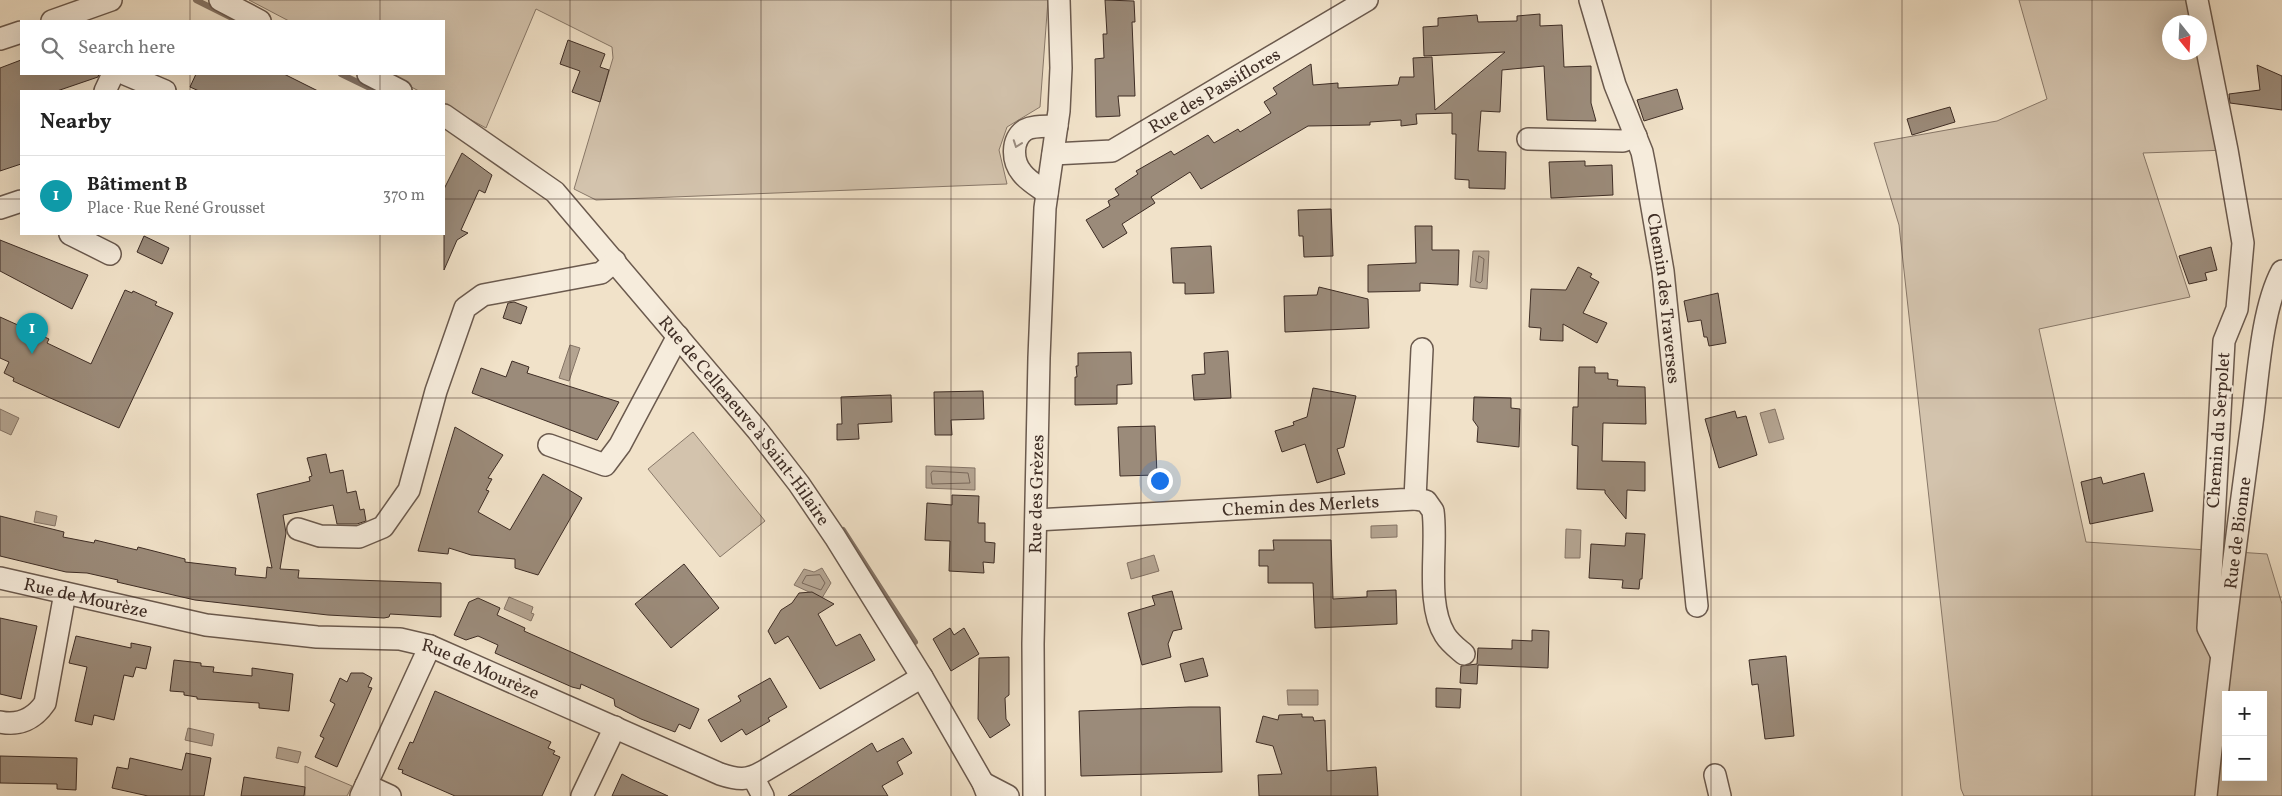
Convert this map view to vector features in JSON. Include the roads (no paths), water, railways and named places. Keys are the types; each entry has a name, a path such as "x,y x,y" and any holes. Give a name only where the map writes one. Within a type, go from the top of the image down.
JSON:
{"street":[{"path":"220,0 258,20"},
{"name":"Rue des Grèzes","path":"1030,795 1039,358 1047,192 1057,126 1061,68 1059,0"},
{"name":"Rue des Passiflores","path":"1053,154 1068,155 1112,151 1367,0"},
{"name":"Chemin des Traverses","path":"1590,0 1615,84 1636,136 1645,167 1663,271 1697,606"},
{"name":"Chemin du Serpolet","path":"2197,0 2227,150 2243,243 2238,309 2224,341 2209,579 2208,628 2221,654"},
{"path":"56,20 101,10"},
{"path":"0,39 20,32"},
{"path":"105,90 113,75"},
{"path":"127,75 163,90"},
{"path":"370,75 399,90"},
{"name":"Rue de Celleneuve à Saint-Hilaire","path":"445,116 555,192 678,336 799,484 835,537 922,677 985,789 1008,796"},
{"path":"1047,192 1022,174 1016,162 1014,147 1025,131 1036,127 1057,126"},
{"path":"1528,139 1623,141 1636,136"},
{"path":"0,208 20,201"},
{"path":"72,235 110,254"},
{"path":"298,528 320,536 359,537 383,526 409,490 436,391 465,308 483,295 600,273 615,261"},
{"name":"Rue de Bionne","path":"2206,796 2221,654 2264,335 2275,284 2282,271"},
{"path":"549,445 605,465 620,445 678,336"},
{"path":"1422,349 1415,499 1426,501 1433,511 1435,603 1440,626 1452,644 1464,654"},
{"name":"Chemin des Merlets","path":"1036,520 1415,499"},
{"name":"Rue de Mourèze","path":"0,578 206,626 316,637 400,639 430,646 720,774 741,780 753,777"},
{"path":"0,722 9,724 24,722 37,714 45,703 65,593"},
{"path":"390,796 364,790 430,646"},
{"path":"763,796 753,777 922,677"},
{"path":"582,796 614,727"},
{"path":"1715,775 1720,796"}],"water":[{"path":"1473,251 1489,251 1487,289 1470,287"},
{"path":"570,345 580,348 569,381 559,378"},
{"path":"0,409 19,418 11,435 0,430"},
{"path":"1775,409 1784,439 1769,443 1760,413"},
{"path":"926,466 975,468 975,490 926,488"},
{"path":"36,511 57,516 55,526 34,522"},
{"path":"1397,525 1397,537 1371,538 1371,526"},
{"path":"1566,529 1581,530 1580,558 1565,558"},
{"path":"1154,555 1159,571 1131,579 1127,563"},
{"path":"822,568 831,583 822,598 794,585 804,569 814,572"},
{"path":"509,597 533,607 531,613 534,614 531,621 504,609"},
{"path":"1287,690 1318,690 1318,705 1288,705"},
{"path":"188,728 214,734 212,746 185,740"},
{"path":"278,747 301,752 298,763 276,758"}],"waterway":[{"path":"196,0 236,20"},
{"path":"343,75 374,90"},
{"path":"843,530 915,642"}],"place":[{"name":"Bâtiment B","path":"32,354"}]}
